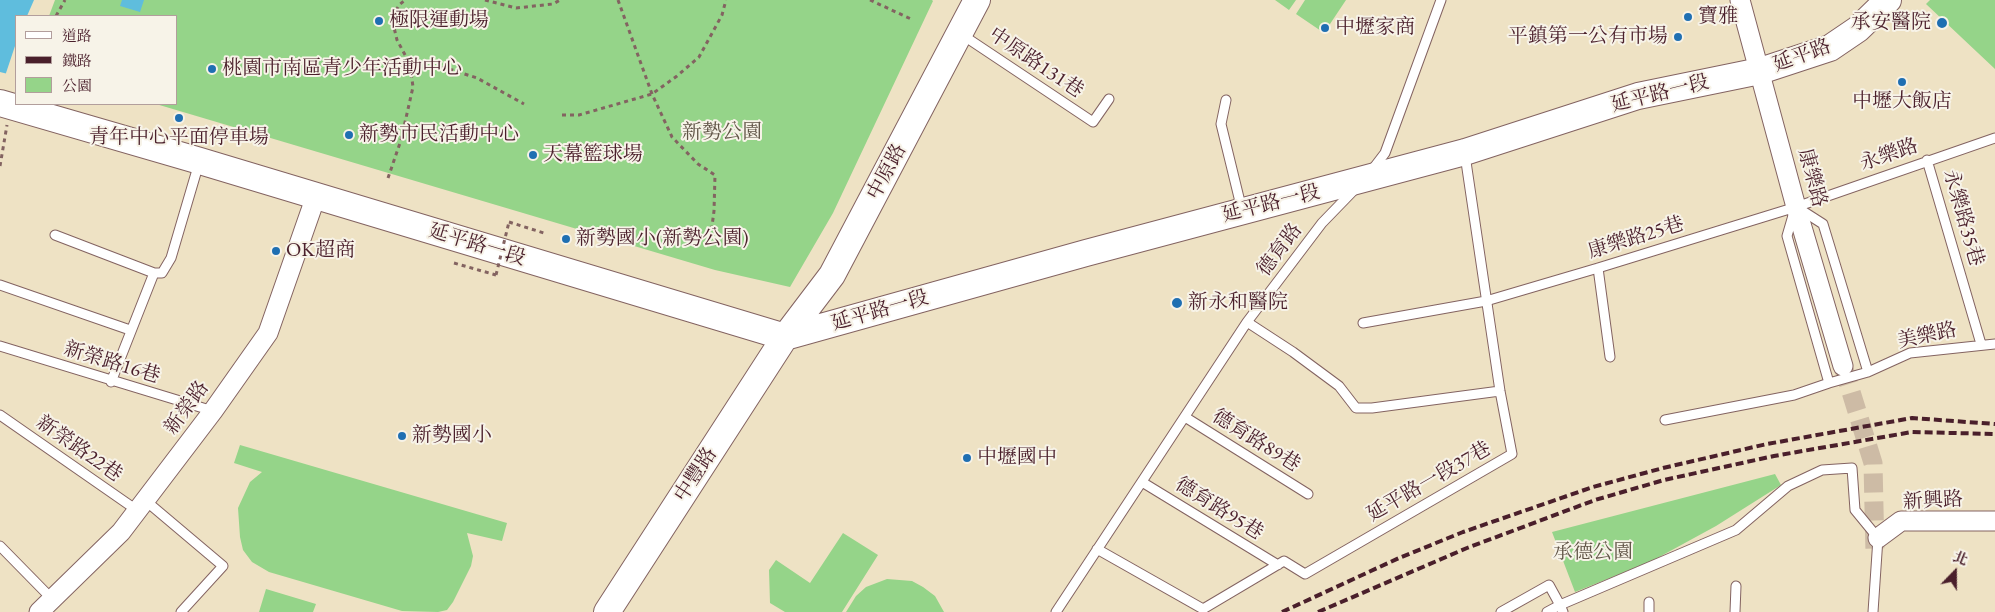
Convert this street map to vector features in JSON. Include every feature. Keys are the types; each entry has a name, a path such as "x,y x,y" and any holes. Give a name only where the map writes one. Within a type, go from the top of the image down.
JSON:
{"main road":[{"name":"中原路","path":"785,337 832,275 977,0"},
{"name":"延平路","path":"1760,71 1830,48 1858,29 1888,0"},
{"name":"延平路一段","path":"3,104 200,161 785,337 1242,211 1465,152 1638,96 1760,71"},
{"name":"中豐路","path":"608,612 785,337"}],"street":[{"name":"康樂路","path":"1740,0 1796,207 1843,366"},
{"name":"新榮路","path":"46,606 121,532 213,411 268,333 316,196"},
{"name":"新興路","path":"1878,538 1901,522 1995,520"}],"lane":[{"name":"德育路","path":"1056,612 1247,322 1322,224 1364,180 1385,153 1441,0"},
{"name":"中原路131巷","path":"960,33 1093,122 1109,98"},
{"path":"1226,100 1221,124 1242,211"},
{"name":"永樂路","path":"1796,207 1995,138"},
{"name":"延平路一段37巷","path":"1278,566 1284,561 1305,574 1512,454 1500,391 1465,152"},
{"name":"永樂路35巷","path":"1928,160 1981,344"},
{"path":"55,236 154,273 162,273 172,258 200,161"},
{"name":"康樂路25巷","path":"1363,322 1486,301 1796,207"},
{"path":"1829,383 1787,236 1796,207 1822,224 1868,372"},
{"path":"1598,268 1610,357"},
{"path":"111,382 154,273"},
{"path":"0,285 130,330"},
{"path":"1247,322 1293,352 1338,386 1356,408 1372,408 1500,391"},
{"name":"美樂路","path":"1665,420 1794,395 1868,372 1910,354 1981,344 1995,344"},
{"name":"新榮路16巷","path":"0,346 111,382 213,411"},
{"name":"新榮路22巷","path":"0,416 142,506 223,566 182,612"},
{"name":"德育路89巷","path":"1185,417 1308,494"},
{"path":"1547,612 1561,609 1736,530 1788,486 1822,470 1852,468 1855,510 1878,538 1873,612"},
{"name":"德育路95巷","path":"1142,482 1278,566"},
{"path":"0,546 46,606"},
{"path":"1097,549 1203,609 1278,566"},
{"path":"1501,612 1549,585 1561,609"},
{"path":"1735,612 1736,586"}],"path":[{"path":"57,15 65,0"},
{"path":"388,178 401,140 413,87 410,64 397,40 392,19 399,5 406,0"},
{"path":"485,0 516,8 553,4 560,0"},
{"path":"618,0 652,94 672,137 698,164 715,175 714,211 709,249"},
{"path":"562,115 579,115 652,94 699,57 722,15 726,0"},
{"path":"870,0 911,19"},
{"path":"410,64 419,67 446,68 477,78 524,104"},
{"path":"454,263 496,275 509,222 547,234"}],"green space":[{"name":"新勢公園","path":"55,0 933,1 833,213 790,287 715,270 159,105 178,105 178,15 49,15"},
{"path":"1275,0 1296,0 1289,10"},
{"path":"1305,0 1346,0 1324,33 1296,14"},
{"path":"1930,0 1995,0 1995,69 1926,4"},
{"path":"240,445 507,523 502,541 467,533 473,556 471,566 453,602 447,610 438,612 402,611 269,572 252,562 243,550 240,537 238,508 250,482 262,472 234,463"},
{"name":"承德公園","path":"1775,474 1781,485 1716,526 1650,562 1575,592 1552,532"},
{"path":"843,533 878,555 842,612 785,612 770,603 769,570 776,560 810,583"},
{"path":"887,579 912,581 923,587 935,596 944,612 846,612 856,596 866,587"},
{"path":"266,589 316,604 313,612 259,612"}],"water":[{"path":"0,0 34,0 27,15 15,15 15,46 0,91"},
{"path":"122,0 144,0 140,12 120,6"}],"pier":[{"path":"0,72 8,74 0,94"}],"tunnel":[{"path":"1843,366 1873,463 1875,553"}],"railway":[{"path":"1282,612 1399,558 1463,532 1593,487 1663,468 1767,444 1912,418 1995,424"},
{"path":"1318,612 1467,548 1595,500 1664,480 1774,456 1912,432 1995,434"}],"place":[{"name":"寶雅","path":"1688,17"},
{"name":"極限運動場","path":"379,21"},
{"name":"承安醫院","path":"1942,23"},
{"name":"中壢家商","path":"1325,28"},
{"name":"平鎮第一公有市場","path":"1678,37"},
{"name":"桃園市南區青少年活動中心","path":"212,69"},
{"name":"中壢大飯店","path":"1902,82"},
{"name":"青年中心平面停車場","path":"179,118"},
{"name":"新勢市民活動中心","path":"349,135"},
{"name":"天幕籃球場","path":"533,155"},
{"name":"新勢國小(新勢公園)","path":"566,239"},
{"name":"OK超商","path":"276,251"},
{"name":"新永和醫院","path":"1177,303"},
{"name":"新勢國小","path":"402,436"},
{"name":"中壢國中","path":"967,458"}]}
